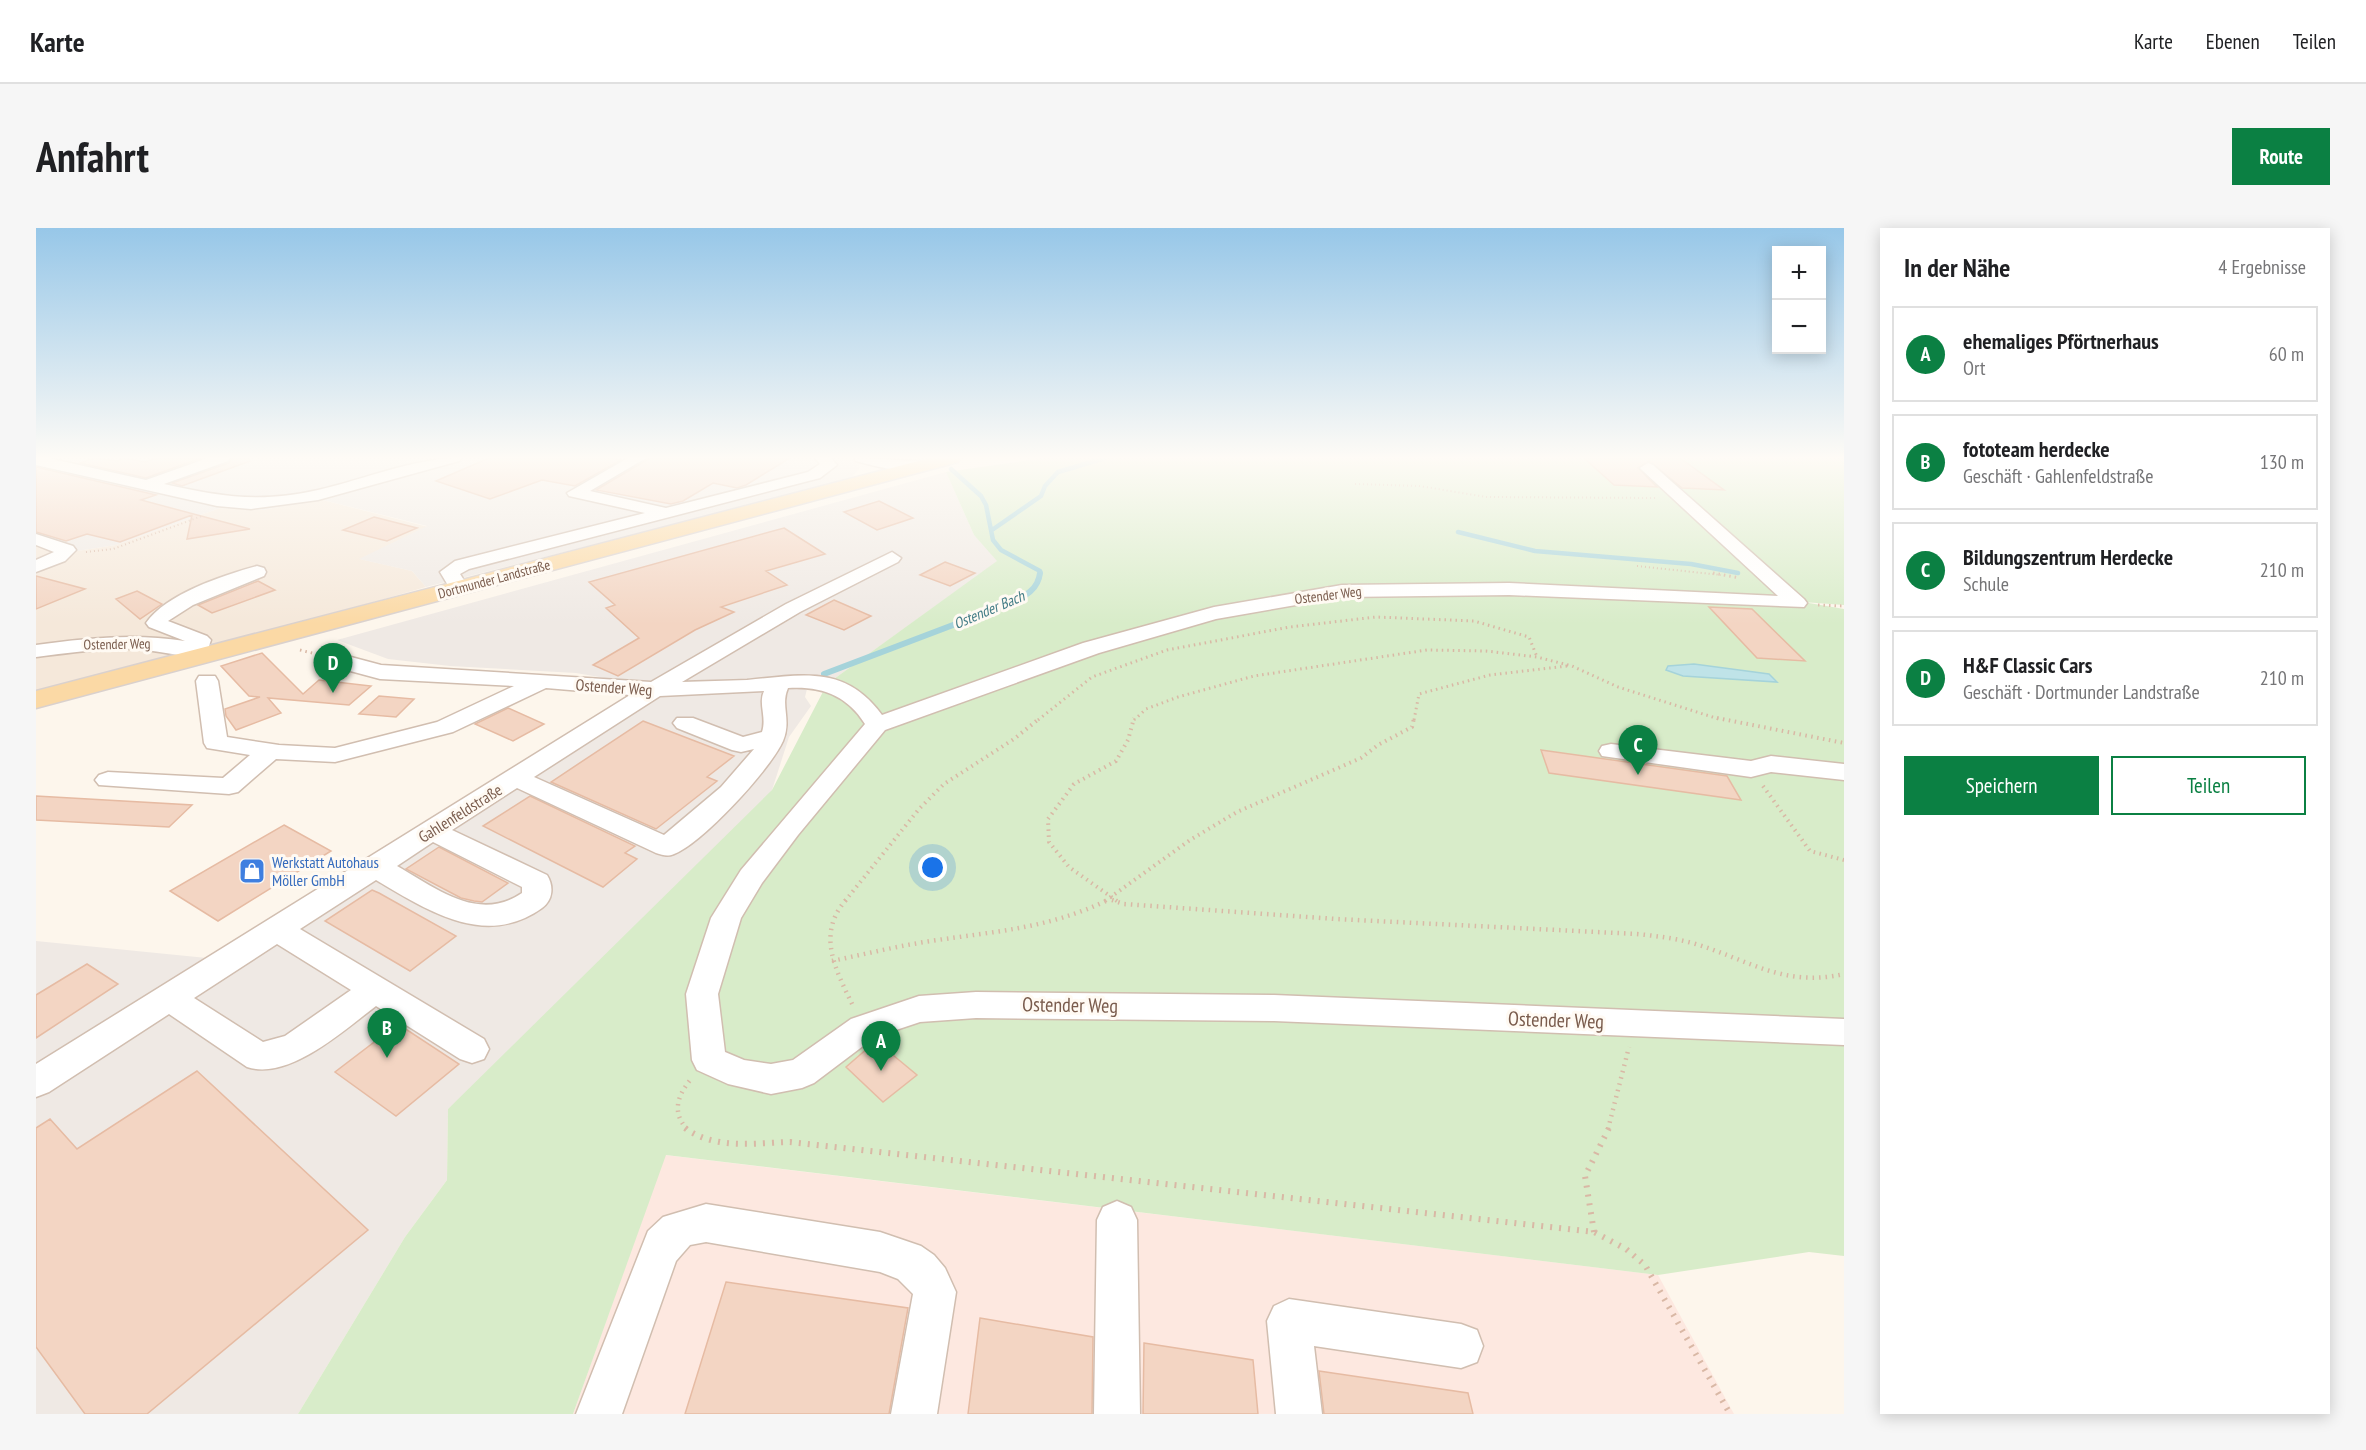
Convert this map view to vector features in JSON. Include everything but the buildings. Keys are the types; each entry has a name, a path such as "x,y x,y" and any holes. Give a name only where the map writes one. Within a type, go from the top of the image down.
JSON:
{"main road":[{"name":"Dortmunder Landstraße","path":"36,700 201,663 459,588 741,513"}],"street":[{"path":"1697,513 1776,585"},
{"path":"459,588 449,572 462,565 670,514"},
{"path":"36,539 67,550 59,557 36,566"},
{"name":"Gahlenfeldstraße","path":"36,1082 654,690 774,618 840,582 892,558"},
{"name":"Ostender Weg","path":"36,651 82,644 140,642 201,663 200,640 156,623 159,616 174,607 257,572"},
{"name":"Ostender Weg","path":"1776,585 1797,603 1694,596 1509,589 1342,591 1214,613 1091,648 996,680 877,725 854,749 788,829 751,877 726,918 702,994 710,1060 740,1074 771,1079 802,1073 863,1028 919,1009 1034,1004 1275,1008 1844,1032"},
{"name":"Ostender Weg","path":"336,660 380,672 654,690 811,681 837,688 864,703 877,725"},
{"path":"201,663 216,743 270,751 335,755 445,727 539,683"},
{"path":"515,778 666,847 693,827 726,796 762,755 771,737 777,714 772,699 779,684"},
{"path":"685,723 741,745 771,737"},
{"path":"108,780 229,786 270,751"},
{"path":"1611,751 1751,769 1771,764 1844,772"},
{"path":"376,867 455,910 482,917 508,914 524,908 536,897 537,882 432,831"},
{"path":"277,929 472,1049"},
{"path":"169,998 259,1057 295,1047 375,990"},
{"path":"1117,1220 1117,1414"},
{"path":"599,1414 662,1244 667,1236 684,1228 706,1223 901,1256 917,1266 929,1279 935,1292 914,1414"},
{"path":"1299,1414 1289,1321 1461,1346"}],"path":[{"path":"59,557 113,549 213,513"},
{"path":"1637,566 1711,572 1776,585"},
{"path":"863,1028 832,961 830,936 837,910 869,874 919,808 944,784 1014,739 1092,677 1167,650 1290,627 1376,617 1474,621 1529,637 1537,657"},
{"path":"1844,743 1792,736 1733,723 1618,687 1572,666 1537,657 1486,651 1427,650 1254,676 1178,697 1146,710 1134,718 1128,740 1116,761 1074,784 1048,819 1049,842 1069,867 1110,899 1125,904 1260,915 1409,923 1524,925 1662,937 1711,947 1771,974 1804,980 1834,978 1844,974"},
{"path":"832,961 928,941 1031,927 1074,916 1110,899 1190,840 1237,812 1361,758 1370,748 1389,741 1412,727 1419,694 1490,675 1572,666"},
{"path":"1751,769 1810,851 1844,860"},
{"path":"1594,1232 1585,1176 1608,1130 1624,1061 1638,1024"},
{"path":"710,1060 686,1085 676,1109 679,1119 693,1137 708,1142 802,1144 1594,1232 1626,1249 1645,1265 1730,1414"}],"shaded area":[{"path":"36,513 205,513 116,545 77,551 36,531"},
{"path":"205,513 375,513 428,527 360,559 412,571 426,587 255,636 36,692 36,531 77,551 116,545"},
{"path":"376,513 718,513 426,587 412,571 359,559 427,526"},
{"path":"796,513 964,513 974,535 998,561 827,684 807,689 805,697 811,706 789,737 772,790 721,865 448,1109 447,1180 405,1237 298,1414 36,1414 36,941 227,960 657,687 576,673 450,666 388,659 337,640"},
{"path":"665,1155 1658,1275 1734,1414 573,1414"}],"green space":[{"path":"964,513 1844,513 1844,605 1803,602 1844,609 1844,1256 1809,1252 1658,1275 666,1155 573,1414 298,1414 405,1237 447,1180 448,1109 772,790 827,684 997,561 974,535"}],"water":[{"path":"1694,664 1769,674 1777,682 1683,676 1666,670 1668,666"}],"waterway":[{"name":"Ostender Bach","path":"988,513 993,540 1001,550 1040,573"},
{"path":"992,530 1016,513"},
{"path":"1458,532 1535,551 1691,564 1738,573"},
{"name":"Ostender Bach","path":"824,674 1011,603 1034,588 1040,573"}],"place":[{"name":"H&F Classic Cars","path":"333,693"},
{"name":"Bildungszentrum Herdecke","path":"1638,775"},
{"name":"Werkstatt Autohaus Möller GmbH","path":"252,871"},
{"name":"fototeam herdecke","path":"387,1058"},
{"name":"ehemaliges Pförtnerhaus","path":"881,1071"}]}
